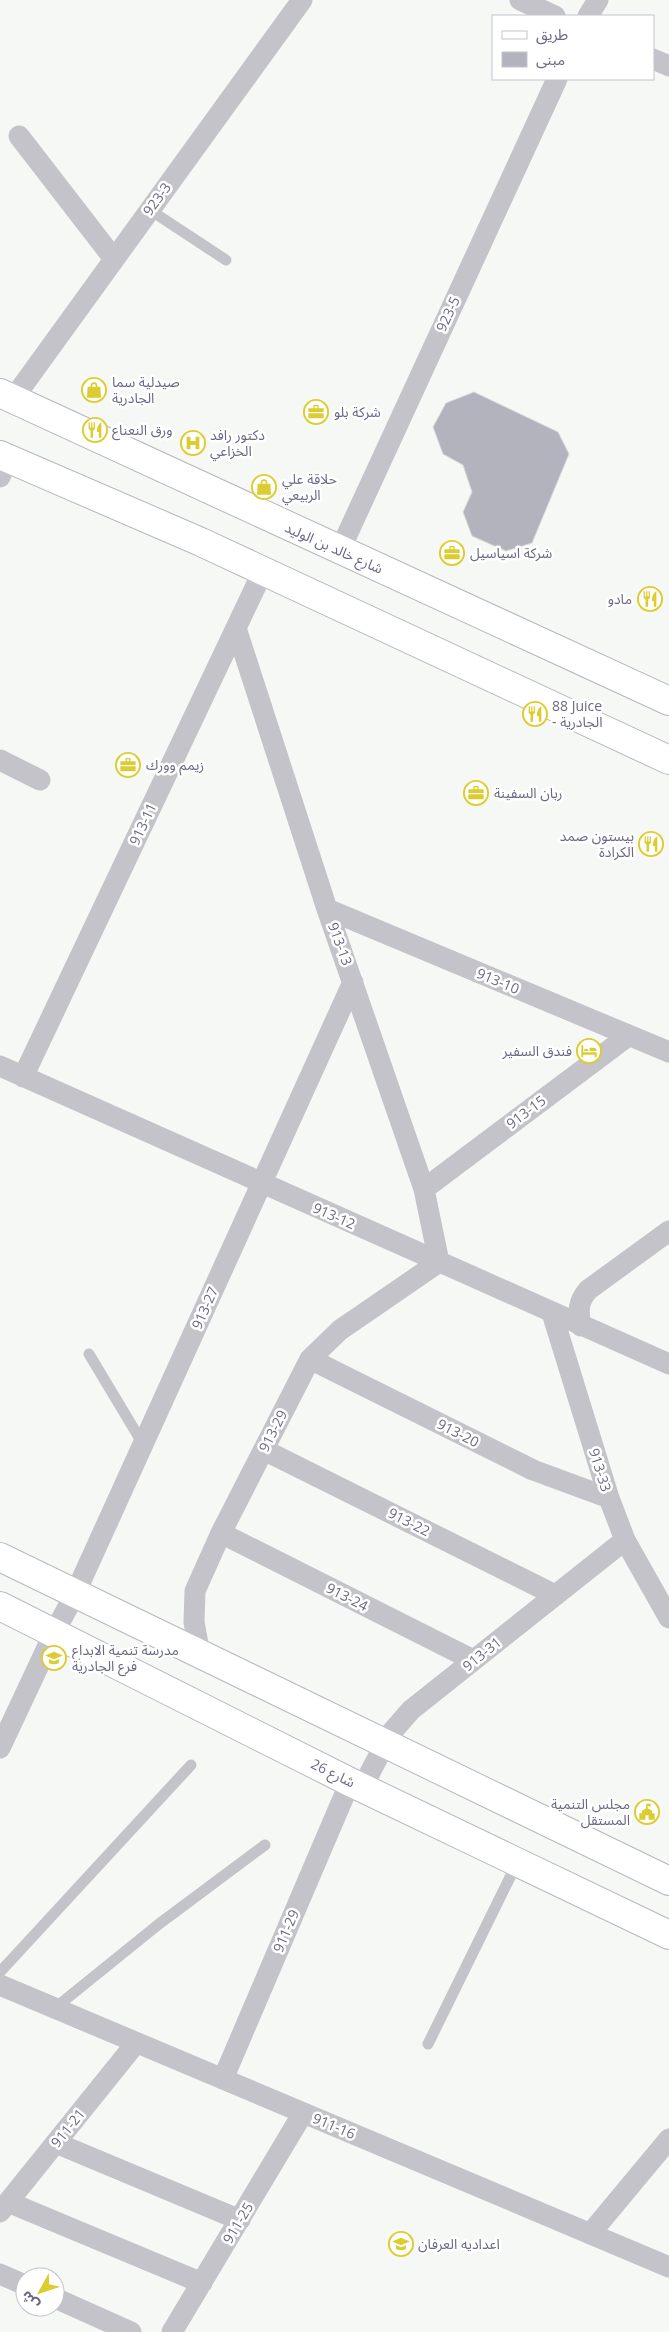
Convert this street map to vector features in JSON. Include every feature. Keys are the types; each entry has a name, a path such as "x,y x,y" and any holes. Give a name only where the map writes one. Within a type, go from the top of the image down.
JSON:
{"street":[{"name":"923-3","path":"6,396 114,259 302,0"},
{"path":"520,0 553,15"},
{"path":"589,15 598,0"},
{"path":"654,59 669,66"},
{"name":"923-5","path":"340,550 558,80"},
{"path":"19,136 114,259"},
{"name":"شارع خالد بن الوليد","path":"6,396 669,702"},
{"path":"3,464 264,571 669,760"},
{"name":"913-11","path":"23,1077 264,571"},
{"name":"913-13","path":"236,628 328,909 424,1189 438,1262"},
{"path":"0,760 40,780"},
{"name":"913-10","path":"328,909 669,1052"},
{"name":"913-27","path":"0,1748 54,1633 75,1594 353,982"},
{"name":"913-15","path":"424,1189 628,1036"},
{"name":"913-12","path":"0,1066 669,1364"},
{"path":"581,1326 578,1312 580,1300 588,1290 669,1231"},
{"name":"913-29","path":"200,1655 194,1622 195,1591 221,1533 310,1359 340,1330 438,1262"},
{"name":"913-33","path":"552,1313 609,1498 625,1540 669,1618"},
{"name":"913-20","path":"310,1359 533,1470 609,1498"},
{"name":"913-22","path":"264,1450 555,1595"},
{"name":"913-24","path":"221,1533 473,1660"},
{"name":"913-31","path":"356,1785 396,1726 411,1710 625,1540"},
{"path":"0,1557 669,1881"},
{"name":"شارع 26","path":"0,1606 356,1785 669,1935"},
{"name":"911-29","path":"222,2079 356,1785"},
{"name":"911-16","path":"0,1985 669,2267"},
{"name":"911-21","path":"4,2208 136,2043"},
{"name":"911-25","path":"172,2332 303,2114"},
{"path":"590,2234 669,2139"},
{"path":"56,2143 240,2220"},
{"path":"4,2208 202,2283"},
{"path":"0,2274 15,2281"},
{"path":"65,2302 131,2332"}],"lane":[{"path":"150,210 226,260"},
{"path":"88,1354 143,1444"},
{"path":"0,1972 191,1765"},
{"path":"55,2008 159,1924 264,1845"},
{"path":"428,2044 517,1863"}],"building":[{"path":"474,392 558,432 569,454 532,543 506,551 472,536 463,512 472,492 463,465 443,454 433,427 446,403"}],"place":[{"name":"صيدلية سما الجادرية","path":"94,390"},
{"name":"شركة بلو","path":"316,412"},
{"name":"ورق النعناع","path":"95,430"},
{"name":"دكتور رافد الخزاعي","path":"193,443"},
{"name":"حلاقة علي الربيعي","path":"264,487"},
{"name":"شركة اسياسيل","path":"452,553"},
{"name":"مادو","path":"650,599"},
{"name":"88 Juice - الجادرية","path":"535,714"},
{"name":"زيمم وورك","path":"128,765"},
{"name":"ربان السفينة","path":"476,793"},
{"name":"بيستون صمد الكرادة","path":"651,844"},
{"name":"فندق السفير","path":"589,1051"},
{"name":"مدرسة تنمية الابداع فرع الجادرية","path":"54,1658"},
{"name":"مجلس التنمية المستقل","path":"647,1812"},
{"name":"اعداديه العرفان","path":"401,2244"}]}
